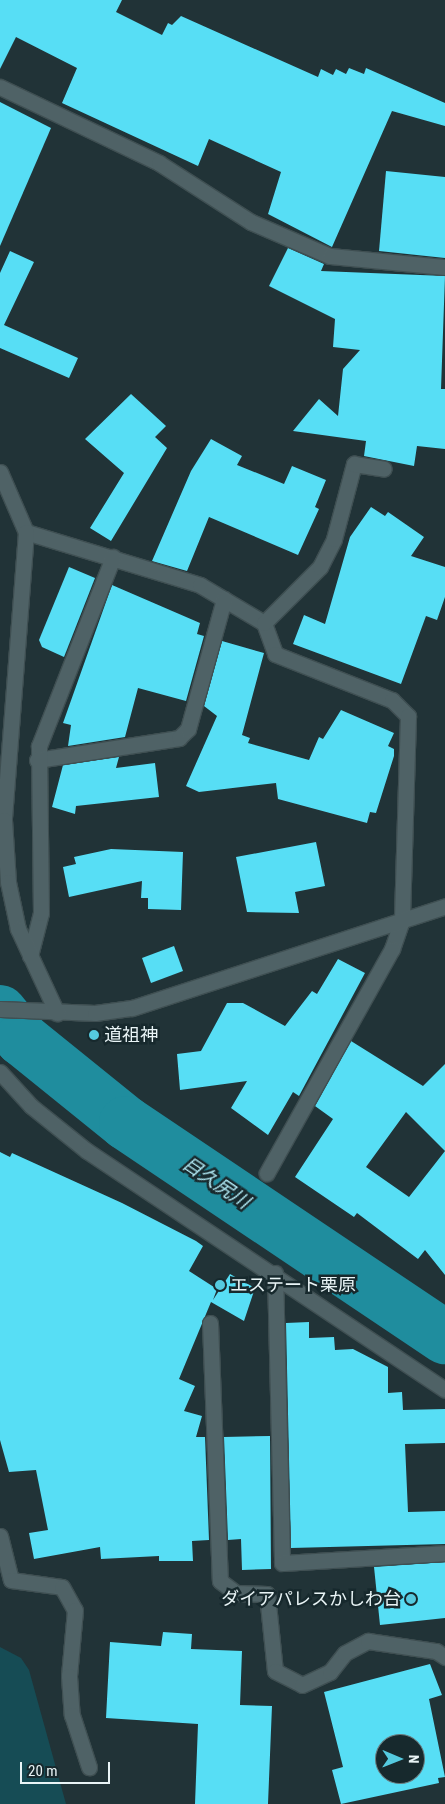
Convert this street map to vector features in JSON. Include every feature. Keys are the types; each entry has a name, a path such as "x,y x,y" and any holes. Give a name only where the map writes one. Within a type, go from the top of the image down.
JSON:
{"street":[{"path":"0,87 159,163 251,222 330,256 445,267"},
{"path":"264,623 320,567 334,539 354,464 384,469"},
{"path":"0,472 26,532 4,820 8,882 18,929 51,1012"},
{"path":"26,532 113,557 200,586 264,623 275,654 392,700 408,716 402,920 392,949 267,1173"},
{"path":"30,956 41,913 37,760 113,557"},
{"path":"37,760 179,738 188,729 224,599"},
{"path":"0,1009 51,1012 132,1008 445,906"},
{"path":"0,1072 66,1136 275,1273 445,1390"},
{"path":"275,1273 282,1563 445,1553"},
{"path":"210,1323 220,1581 236,1593 267,1594 276,1671 302,1686 330,1672 345,1654 368,1641 436,1651 445,1657"},
{"path":"0,1536 11,1580 62,1587 75,1610 71,1696 89,1767"}],"shaded area":[{"path":"0,1647 21,1658 29,1670 66,1804 0,1804"}],"pier":[{"path":"0,995 2,996 33,1030 0,1026"}],"building":[{"path":"0,0 122,0 116,12 162,35 168,23 172,25 181,16 318,77 321,69 333,75 336,69 346,74 349,68 364,74 366,68 445,103 445,126 392,111 332,247 268,214 281,172 209,139 198,166 62,103 77,68 16,37 0,69"},
{"path":"0,102 51,128 0,246"},
{"path":"386,171 445,177 445,258 379,251"},
{"path":"288,248 324,264 321,271 445,276 441,389 445,389 445,449 417,446 414,466 364,456 366,441 293,431 319,399 338,416 343,369 360,350 333,347 335,319 269,286"},
{"path":"10,251 34,262 4,325 78,358 69,378 0,348 0,273"},
{"path":"131,394 166,426 155,437 167,448 111,541 90,528 124,473 85,439"},
{"path":"211,439 242,456 237,465 284,484 292,466 326,480 315,507 319,509 298,555 209,517 187,571 152,561 191,471"},
{"path":"371,507 385,516 388,512 424,537 411,556 445,567 445,597 437,620 426,616 401,684 293,644 304,615 325,624 350,537"},
{"path":"69,567 95,578 64,657 42,647 39,640"},
{"path":"112,585 200,623 197,634 204,636 186,701 138,688 125,737 68,746 71,725 63,723"},
{"path":"222,641 264,653 242,735 250,738 248,743 309,760 319,737 323,739 341,710 394,733 388,746 394,749 394,756 376,813 370,812 367,823 278,799 276,783 199,792 186,786 217,716 204,706"},
{"path":"119,757 116,768 155,763 159,797 76,806 75,814 52,807 63,765"},
{"path":"316,842 325,886 295,892 299,913 247,912 236,857"},
{"path":"111,849 183,852 181,910 148,909 148,898 141,898 142,881 69,897 63,867 76,864 74,857"},
{"path":"174,946 183,971 151,983 142,958"},
{"path":"338,959 365,973 299,1096 293,1092 268,1135 231,1108 247,1081 180,1090 177,1054 201,1051 227,1003 243,1003 285,1026 312,991 317,994"},
{"path":"351,1041 423,1086 445,1064 445,1151 445,1275 425,1250 418,1259 357,1213 354,1217 295,1177 333,1119 315,1106","holes":["406,1112 445,1151 409,1197 366,1167"]},
{"path":"0,1152 10,1157 12,1153 122,1203 196,1241 203,1246 189,1271 217,1289 213,1300 230,1274 255,1288 244,1321 211,1302 179,1379 195,1386 184,1411 202,1416 196,1437 205,1437 209,1540 192,1541 193,1561 159,1561 159,1556 101,1559 100,1547 34,1559 29,1533 48,1530 36,1470 9,1472 0,1440"},
{"path":"309,1322 309,1338 334,1337 335,1350 353,1349 388,1367 388,1393 402,1392 403,1410 445,1409 445,1443 405,1444 408,1512 445,1511 445,1544 291,1548 286,1323"},
{"path":"270,1436 271,1569 242,1570 241,1539 228,1540 224,1437"},
{"name":"ダイアパレスかしわ台","path":"445,1562 445,1618 380,1625 374,1567"},
{"path":"163,1632 192,1634 191,1649 242,1651 240,1705 272,1706 268,1804 195,1804 198,1724 106,1718 110,1642 161,1646"},
{"path":"430,1664 442,1695 429,1699 445,1777 438,1778 439,1783 341,1804 332,1770 343,1767 324,1692"}],"waterway":[{"name":"目久尻川","path":"0,1012 22,1039 126,1123 445,1337"}],"place":[{"name":"道祖神","path":"94,1035"},
{"name":"エステート栗原","path":"220,1285"},
{"name":"ダイアパレスかしわ台","path":"411,1599"}]}
